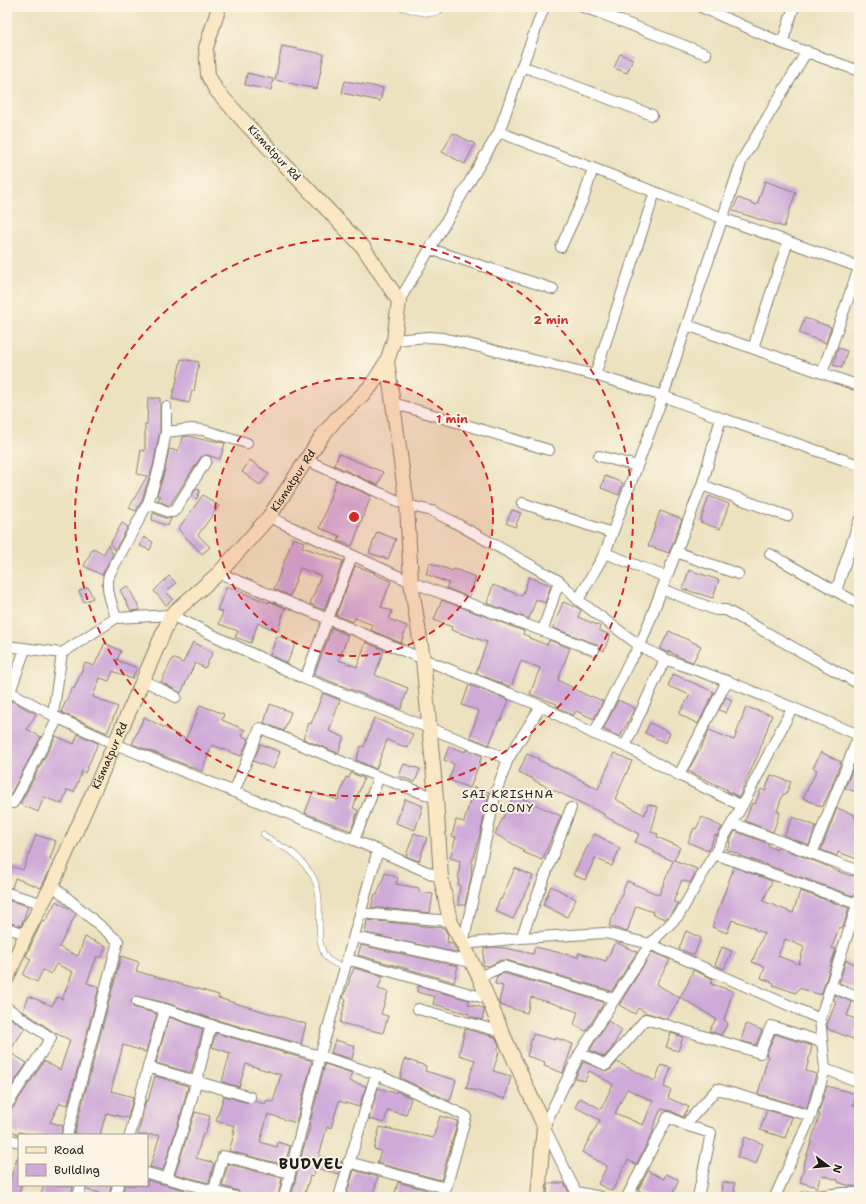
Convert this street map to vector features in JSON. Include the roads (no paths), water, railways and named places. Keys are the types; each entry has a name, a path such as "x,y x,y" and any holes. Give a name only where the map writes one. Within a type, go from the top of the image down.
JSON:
{"street":[{"name":"Kismatpur Rd","path":"7,978 41,903 52,885 144,680 171,615 219,573 269,517 322,436 336,419 370,386 387,361 394,340 399,300 363,247 249,127 216,90 208,75 206,48 219,7"},
{"path":"399,300 499,132 544,7"},
{"path":"583,7 601,10 706,54"},
{"path":"701,7 782,43 859,71"},
{"path":"782,43 794,7"},
{"path":"578,600 605,553 663,396 742,160 807,51"},
{"path":"522,66 652,115"},
{"path":"499,132 722,218 859,267 822,373"},
{"path":"561,246 584,197 593,168"},
{"path":"595,375 655,192"},
{"path":"752,348 788,241"},
{"path":"430,250 553,289"},
{"path":"686,325 859,386"},
{"path":"394,340 428,337 443,338 595,375 663,396 721,418 859,465"},
{"path":"387,361 407,505 411,582 423,659 436,798 441,878 450,921 479,976 502,1032 576,1194 601,1197"},
{"path":"393,403 549,450"},
{"path":"116,618 107,587 107,580 148,503 160,468 166,432 166,406"},
{"path":"594,734 629,662 640,646 702,485 721,418"},
{"path":"166,432 192,429 203,430 247,443"},
{"path":"599,456 637,466"},
{"path":"306,460 407,505 432,511 452,521 559,581 578,600 640,646 665,659 727,681 859,735 812,854"},
{"path":"148,503 168,512 173,512 176,510 206,461"},
{"path":"702,485 787,516"},
{"path":"522,503 612,533"},
{"path":"269,517 411,582 594,650"},
{"path":"836,591 856,539 859,521"},
{"path":"676,552 738,574"},
{"path":"605,553 666,577"},
{"path":"770,554 859,604"},
{"path":"306,679 352,556"},
{"path":"219,573 328,620 541,706 594,734 625,746 742,806"},
{"path":"543,630 559,581"},
{"path":"662,589 716,610 726,610 859,684"},
{"path":"7,646 62,653 116,618 171,615 306,679 508,759"},
{"path":"25,649 8,694 114,744 354,840 441,878"},
{"path":"13,803 55,716 62,653"},
{"path":"625,746 665,659"},
{"path":"144,680 176,697"},
{"path":"679,775 727,681"},
{"path":"463,944 496,792 508,759 541,706"},
{"path":"538,1197 544,1126 580,1053 650,944 678,915 742,806 792,708"},
{"path":"234,792 260,728 379,777 436,798"},
{"path":"354,840 379,777"},
{"path":"521,938 571,808"},
{"path":"732,823 859,871"},
{"path":"284,1197 320,1056 378,850"},
{"path":"714,854 858,901 832,987 820,1019 825,1068 811,1116 774,1197"},
{"path":"52,885 118,941 67,1134"},
{"path":"7,893 41,903"},
{"path":"360,913 450,921"},
{"path":"7,928 26,934"},
{"path":"463,944 521,938 605,933 650,944 820,1019"},
{"path":"354,937 471,962"},
{"path":"346,963 488,999"},
{"path":"479,976 504,966 615,999"},
{"path":"832,987 859,998"},
{"path":"137,1002 165,1009 376,1074 466,1116 446,1188 348,1162"},
{"path":"7,1008 51,1038 7,1105"},
{"path":"130,1134 165,1009"},
{"path":"418,1009 502,1032"},
{"path":"580,1053 606,1065 646,1020 760,1053 771,1026 822,1042"},
{"path":"167,1178 197,1080 211,1024"},
{"path":"148,1067 197,1080 250,1097"},
{"path":"825,1068 859,1082"},
{"path":"339,1197 348,1162 376,1074"},
{"path":"685,1125 717,1089 811,1116"},
{"path":"627,1197 668,1117 711,1134 698,1197"},
{"path":"7,1139 18,1142"},
{"path":"213,1194 223,1156 290,1173"},
{"path":"148,1173 167,1178 213,1194 236,1197"},
{"path":"78,1197 81,1186"},
{"path":"115,1197 118,1186"},
{"path":"805,1197 859,1193"}],"lane":[{"path":"400,7 430,14 437,14 443,7"},
{"path":"263,834 280,846 292,852 312,876 316,884 320,907 319,934 322,948 326,957 333,963 346,963"}],"district":[{"name":"SAI KRISHNA COLONY","path":"508,801"},
{"name":"BUDVEL","path":"311,1164"}]}
